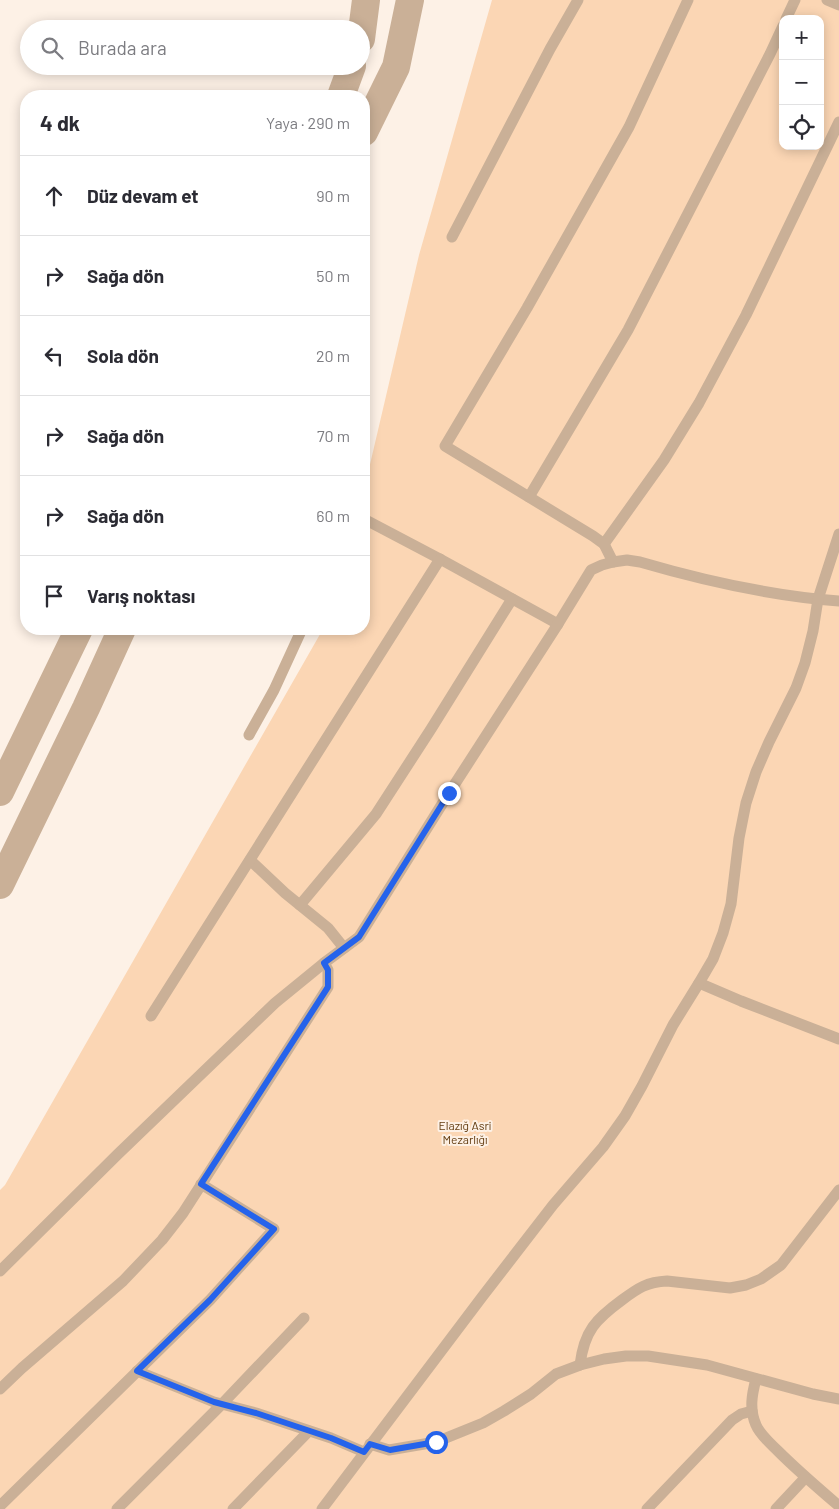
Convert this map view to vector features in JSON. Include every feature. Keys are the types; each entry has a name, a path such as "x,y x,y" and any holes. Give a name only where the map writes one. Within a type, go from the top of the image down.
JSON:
{"street":[{"path":"363,20 366,0"},
{"path":"370,120 396,68 410,0"},
{"path":"343,90 349,75"},
{"path":"0,792 76,635"},
{"path":"0,885 119,635"}],"lane":[{"path":"452,237 550,49 578,0"},
{"path":"613,562 604,544 445,446 527,308 629,128 688,0"},
{"path":"788,15 795,0"},
{"path":"827,0 839,5"},
{"path":"529,497 628,330 779,35"},
{"path":"604,544 664,460 700,403 746,315 839,122"},
{"path":"370,522 558,624"},
{"path":"322,1509 541,1221 625,1116 673,1025 713,959 731,904 738,838 746,803 756,772 796,688 805,663 818,599 839,534"},
{"path":"151,1016 440,559"},
{"path":"0,1271 118,1154 275,1004 359,937 591,570 602,565 626,560 757,591 839,601"},
{"path":"300,905 376,814 512,599"},
{"path":"249,735 274,690 299,635"},
{"path":"250,860 328,928 344,948"},
{"path":"0,1389 143,1261 183,1213 328,987 328,970 324,963"},
{"path":"699,984 839,1039"},
{"path":"0,1506 210,1300 274,1229 201,1184"},
{"path":"580,1365 584,1344 594,1323 633,1292 649,1283 658,1281 730,1288 746,1285 761,1279 781,1265 839,1190"},
{"path":"117,1509 222,1404 304,1318"},
{"path":"137,1371 222,1404 367,1448 390,1450 436,1442 460,1434 504,1412 556,1374 580,1365 611,1358 648,1356 706,1365 813,1394 839,1399"},
{"path":"756,1379 752,1394 752,1412 761,1434 805,1478 839,1506"},
{"path":"647,1509 732,1420 741,1414 752,1412"},
{"path":"233,1509 310,1431"},
{"path":"776,1509 805,1478"}],"green space":[{"name":"Elazığ Asri Mezarlığı","path":"492,0 839,0 839,1509 0,1509 0,1190 5,1185 320,635 370,635 370,464 419,255"}],"route":[{"path":"436,1442 390,1450 370,1444 364,1452 331,1438 256,1413 214,1402 137,1371 210,1300 274,1229 201,1184 328,987 328,970 324,963 359,937 449,793"}]}
